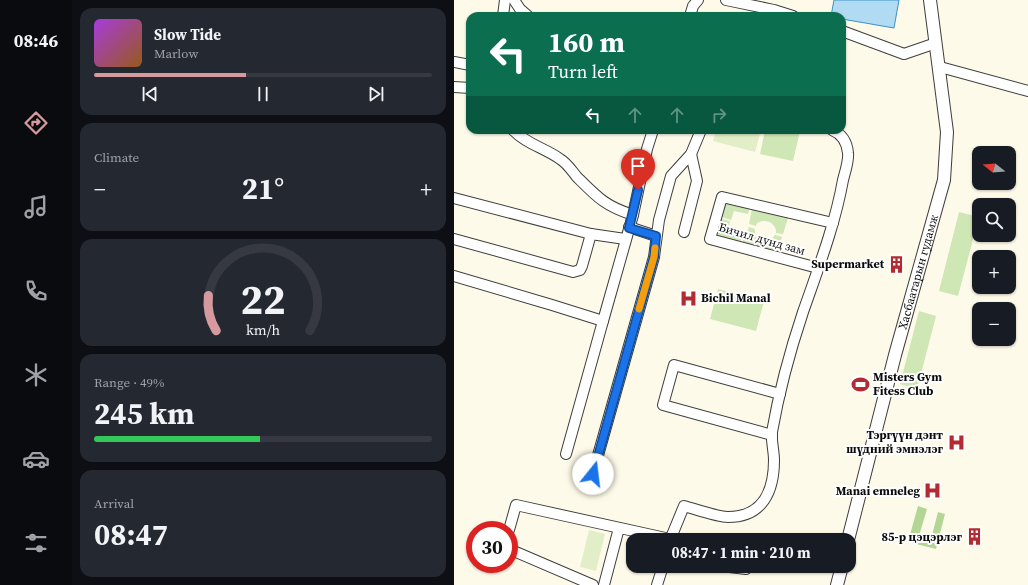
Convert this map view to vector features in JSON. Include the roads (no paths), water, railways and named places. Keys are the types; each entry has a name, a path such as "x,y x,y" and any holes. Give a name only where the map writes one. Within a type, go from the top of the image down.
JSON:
{"street":[{"path":"504,12 505,0"},
{"path":"514,0 523,12"},
{"path":"691,12 693,6 698,0"},
{"path":"726,0 769,12"},
{"name":"Хасбаатарын гудамж","path":"850,533 895,355 944,180 947,132 940,67 930,0"},
{"path":"846,32 904,54 936,43"},
{"path":"454,62 466,64"},
{"path":"940,67 1028,91"},
{"path":"454,87 466,88"},
{"path":"518,134 527,141 561,159 593,193 606,203 616,210 632,215"},
{"path":"566,454 629,228 652,134"},
{"path":"593,474 654,257 659,220 671,176 691,154 698,134"},
{"name":"Бичил дунд зам","path":"673,533 684,506 727,517 749,513 763,504 771,487 774,460 772,435 780,394 796,332 833,223 848,154 844,139 839,134"},
{"path":"684,232 696,181 691,154"},
{"name":"Бичил дунд зам","path":"818,268 710,239 722,197 833,223"},
{"path":"454,198 591,234 625,239"},
{"path":"629,228 656,236"},
{"path":"454,239 573,272 580,270 582,266 591,234"},
{"path":"454,276 602,321"},
{"path":"772,435 663,405 674,366 780,394"},
{"path":"512,521 516,505 640,533"},
{"path":"604,585 619,528"},
{"path":"518,553 593,585"},
{"path":"657,585 660,573"},
{"path":"837,585 840,573"}],"water":[{"path":"834,0 899,0 894,28 846,20 846,12 832,12"}],"place":[{"name":"Supermarket","path":"897,264"},
{"name":"Bichil Manal","path":"688,298"},
{"name":"Misters Gym Fitess Club","path":"860,384"},
{"name":"Тэргүүн дэнт шүдний эмнэлэг","path":"956,442"},
{"name":"Manai emneleg","path":"933,491"},
{"name":"85-р цэцэрлэг","path":"975,537"}]}
